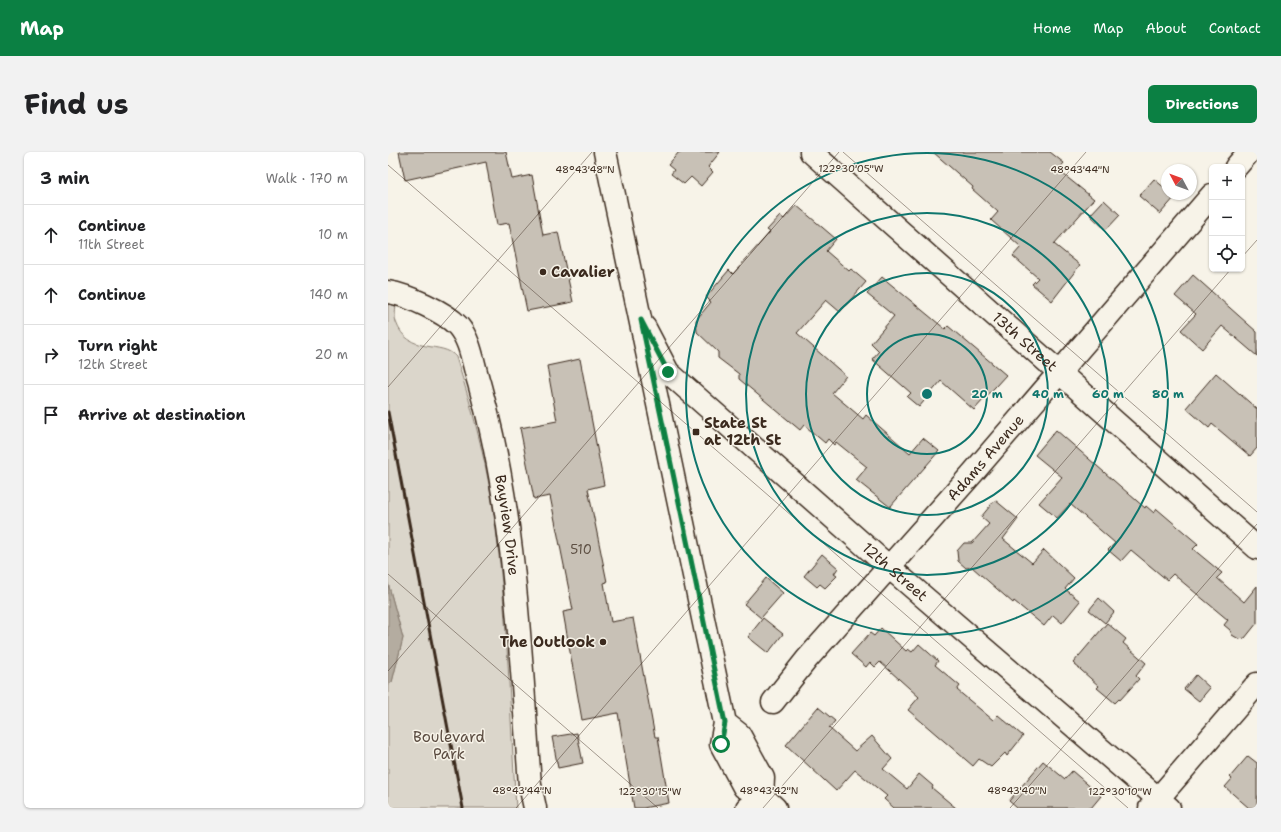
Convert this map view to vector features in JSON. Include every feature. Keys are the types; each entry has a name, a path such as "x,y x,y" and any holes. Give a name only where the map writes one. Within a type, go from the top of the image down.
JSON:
{"street":[{"path":"605,152 725,723 721,744 744,787 761,804"},
{"name":"13th Street","path":"811,152 1257,548"},
{"path":"1239,164 1249,152"},
{"name":"Adams Avenue","path":"773,702 806,659 971,475 1209,198"},
{"name":"Bayview Drive","path":"388,292 399,294 432,308 457,325 466,338 491,428 507,520 515,582 530,785 535,808"},
{"name":"12th Street","path":"641,320 668,372 1159,805"},
{"path":"1159,805 1257,684"}],"green space":[{"name":"Boulevard Park","path":"388,302 396,303 395,320 401,333 417,344 443,349 456,357 475,421 493,508 500,565 506,634 516,808 388,808 388,685 392,682 403,638 388,583"}],"shaded area":[{"path":"388,583 403,638 392,682 388,685"}],"building":[{"path":"399,152 506,152 512,179 532,175 543,235 558,232 573,302 527,311 509,223 497,225 486,162 405,180"},
{"path":"679,152 720,152 708,167 713,172 701,186 691,177 684,184 671,174 674,170 668,165"},
{"path":"933,152 1050,152 1064,163 1058,170 1094,199 1054,244 1080,265 1052,301 1032,284 1038,278 1013,256 1021,247 991,220 998,212 972,189 973,187"},
{"path":"1154,179 1161,185 1161,200 1172,200 1160,214 1139,196"},
{"path":"1104,200 1120,215 1106,230 1090,215"},
{"path":"796,205 836,239 826,251 849,271 851,269 866,282 840,312 826,300 797,333 846,376 832,393 863,419 866,415 910,453 923,438 939,451 890,507 856,480 867,467 836,442 834,445 828,439 825,443 804,425 800,430 739,379 739,374 718,358 718,352 697,332 696,320 711,302 706,297 729,270 733,274 770,232 767,230 780,216 784,219"},
{"path":"1193,275 1257,332 1257,356 1222,326 1202,349 1181,330 1196,314 1175,296"},
{"path":"882,277 945,329 948,326 1006,375 974,410 941,381 919,407 907,397 911,393 872,359 879,351 871,343 894,316 867,294"},
{"path":"580,359 604,485 588,489 607,582 604,583 611,622 633,618 655,737 658,737 669,803 643,808 634,808 618,713 582,720 563,612 573,610 550,496 534,499 520,428 557,421 547,366"},
{"path":"1216,373 1257,409 1257,448 1250,456 1212,424 1209,428 1186,408"},
{"path":"1056,430 1145,508 1146,506 1154,513 1157,509 1198,544 1193,549 1222,573 1217,578 1244,602 1257,586 1257,623 1245,638 1239,639 1232,635 1230,630 1224,625 1228,620 1173,574 1167,580 1131,550 1121,561 1108,550 1115,543 1070,504 1057,518 1039,503 1062,477 1035,455"},
{"path":"995,500 1018,519 1003,539 1032,563 1044,550 1074,578 1065,589 1080,601 1062,623 1053,615 1044,626 1014,601 1013,603 972,567 966,568 958,561 957,551 964,543 972,543 989,524 981,517"},
{"path":"822,554 838,568 834,574 837,576 825,588 820,584 817,587 804,576"},
{"path":"766,578 783,593 761,618 744,604"},
{"path":"1099,598 1114,612 1105,623 1089,610"},
{"path":"763,618 783,634 768,653 748,637"},
{"path":"1107,623 1126,639 1123,643 1146,663 1136,676 1139,679 1120,700 1119,699 1115,703 1097,688 1099,686 1073,663"},
{"path":"881,628 906,651 908,649 912,652 919,644 938,661 935,665 960,686 957,690 993,720 998,715 1023,736 1007,756 1005,753 991,767 979,759 973,766 908,710 919,697 880,662 875,667 870,662 866,667 851,654 870,633 874,636"},
{"path":"1196,675 1210,688 1199,701 1184,689"},
{"path":"818,707 835,721 829,728 855,751 872,736 892,759 883,769 907,789 919,774 933,786 932,788 956,808 894,808 884,799 887,796 855,770 836,791 786,745"},
{"path":"577,733 583,763 558,768 552,737"},
{"path":"1248,756 1257,763 1257,808 1249,808 1225,787 1232,779 1230,777"},
{"path":"1043,761 1065,779 1072,771 1101,796 1091,808 1017,808 1009,801"}],"railway":[{"path":"388,412 463,808"}],"place":[{"name":"Cavalier","path":"543,272"},
{"name":"State St at 12th St","path":"696,432"},
{"name":"The Outlook","path":"603,642"}],"route":[{"path":"668,372 641,320 725,723 721,744"}]}
